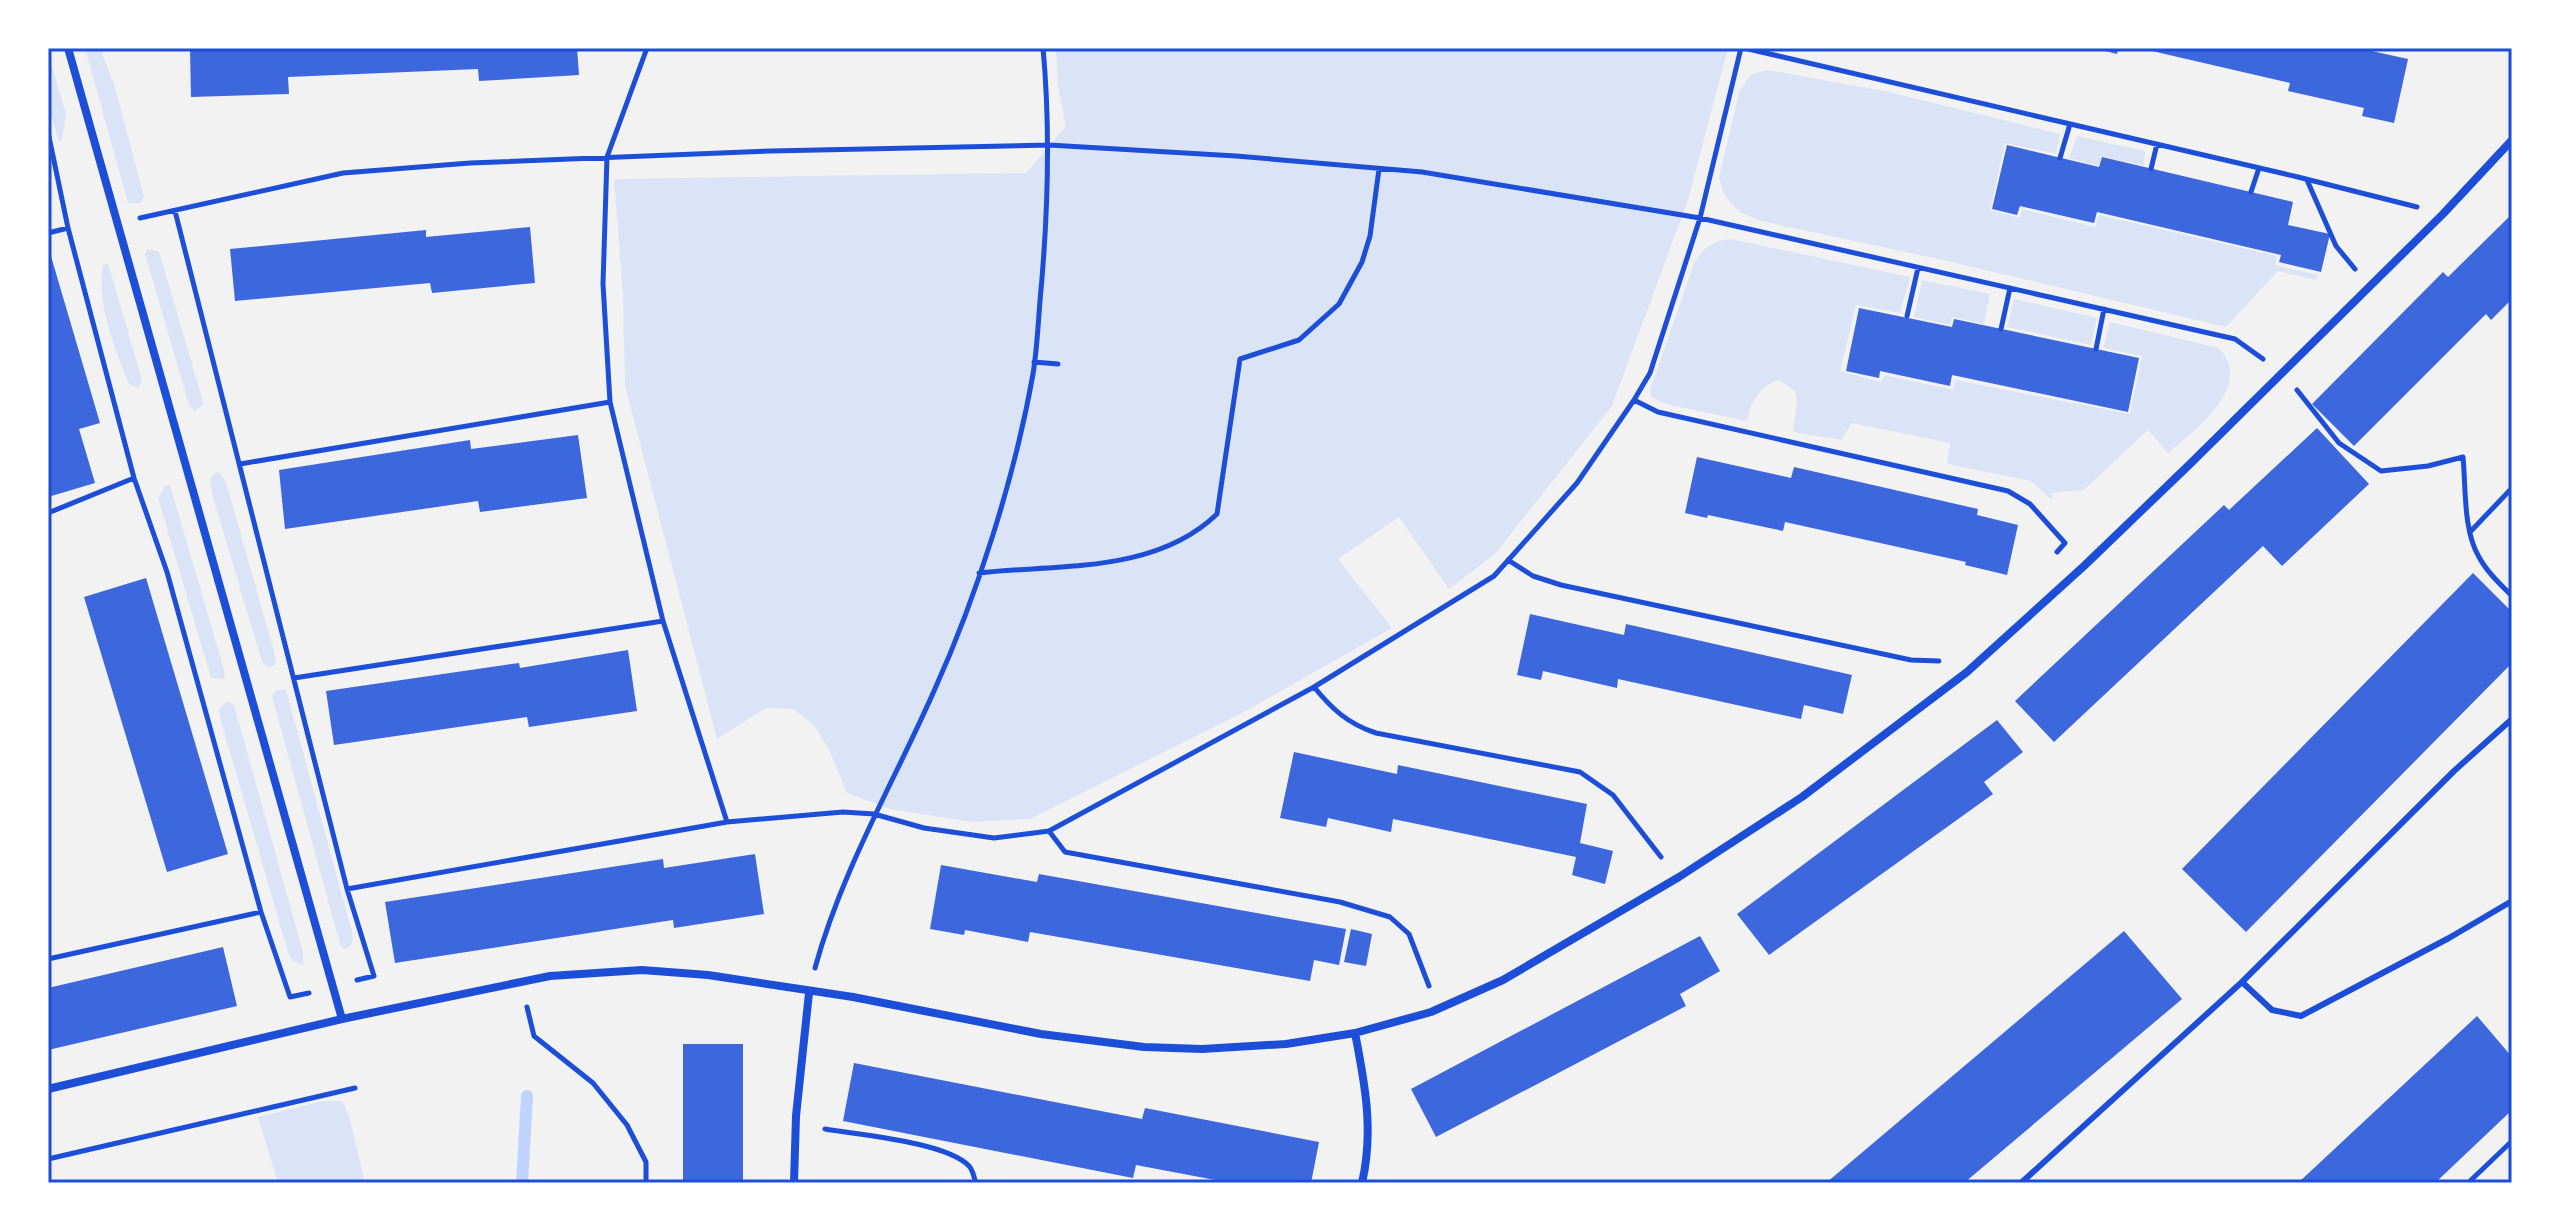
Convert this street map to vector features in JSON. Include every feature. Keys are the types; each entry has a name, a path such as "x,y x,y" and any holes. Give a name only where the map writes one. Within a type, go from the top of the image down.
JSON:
{"street":[{"path":"68,48 342,1019"},
{"path":"48,1089 342,1019 550,976 642,970 708,975 809,993 853,997 1041,1034 1144,1047 1202,1049 1286,1044 1355,1033 1431,1012 1503,980 1679,877 1802,797 1967,672 2084,566 2282,373 2443,214 2512,140"},
{"path":"794,1183 796,1116 809,993"},
{"path":"1355,1033 1369,1107 1362,1183"}],"lane":[{"path":"2021,1183 2242,982 2454,771 2512,719"},
{"path":"2242,982 2272,1010 2301,1016 2512,901"}],"path":[{"path":"647,48 607,157 603,284 610,402 663,621 727,822"},
{"path":"809,993 839,893 934,692 979,573 1011,471 1034,362 1044,256 1049,145 1043,48"},
{"path":"347,889 727,822 843,812 874,814 924,828 994,838 1049,831 1314,687 1494,576 1577,483 1634,400 1650,373 1700,218 1743,48 2417,207"},
{"path":"2060,158 2070,124"},
{"path":"48,132 68,228 134,478 167,572 261,912 290,997"},
{"path":"2151,169 2157,144"},
{"path":"117,223 343,173 607,157 1049,145 1236,156 1422,172 1700,218 2235,339 2282,373 2339,443 2381,471 2428,466 2463,457 2470,531 2478,556 2512,596"},
{"path":"979,573 1103,563 1142,554 1182,539 1217,514 1240,359 1299,340 1339,304 1358,272 1370,236 1379,168"},
{"path":"2251,192 2259,168"},
{"path":"2307,179 2336,246 2370,287"},
{"path":"175,211 347,889 374,976"},
{"path":"48,233 68,228"},
{"path":"1907,316 1918,268"},
{"path":"2001,329 2010,288"},
{"path":"2096,349 2104,309"},
{"path":"1034,362 1058,364"},
{"path":"1634,400 1658,412 2008,491 2030,504 2065,543 2055,554"},
{"path":"240,464 610,402"},
{"path":"48,513 134,478"},
{"path":"2470,531 2512,488"},
{"path":"1508,560 1533,576 1561,585 1896,656 1940,661 1951,654"},
{"path":"294,678 663,621"},
{"path":"1314,687 1331,707 1359,728 1580,772 1613,795 1662,857 1650,865"},
{"path":"1049,831 1065,852 1340,902 1390,917 1409,934 1430,989 1443,984"},
{"path":"48,959 261,912"},
{"path":"521,982 534,1036 593,1083 611,1102 638,1142 646,1162 646,1183"},
{"path":"48,1159 355,1088"},
{"path":"825,1129 919,1145 951,1154 971,1167 976,1183"},
{"path":"2468,1183 2512,1141"}],"shaded area":[{"path":"85,48 100,48 115,87 144,197 140,203 128,203"},
{"path":"1056,48 1728,48 1688,200 1612,406 1495,554 1449,589 1399,517 1338,559 1392,628 1242,713 1030,819 972,822 890,809 847,793 830,752 814,725 793,709 766,708 717,739 625,386 623,296 614,179 1026,173 1066,126 1058,87"},
{"path":"48,54 66,113 62,140 59,141 48,106"},
{"path":"1768,70 1889,92 2060,134 2056,154 2005,143 1990,210 2020,218 2022,209 2095,227 2099,215 2277,256 2275,265 2319,275 2316,280 2278,271 2226,327 1943,260 1761,221 1740,212 1731,204 1723,192 1719,177 1740,89 1752,74"},
{"path":"2077,136 2145,151 2144,166 2101,156 2099,166 2069,158"},
{"path":"1731,239 1910,277 1900,313 1856,305 1840,371 1881,382 1884,375 1953,390 1955,380 2130,414 2142,356 2103,348 2110,322 2219,348 2228,362 2230,377 2226,392 2205,420 2168,453 2148,430 2084,490 2052,493 2052,500 2031,481 1947,464 1950,443 1852,423 1841,440 1793,432 1797,401 1795,391 1779,380 1766,386 1757,396 1747,421 1666,404 1651,397 1650,390 1694,263 1710,246"},
{"path":"148,249 159,252 202,398 203,405 195,411 189,405 145,254"},
{"path":"108,263 142,380 138,388 129,384 104,311 103,265"},
{"path":"1922,280 1990,294 1984,324 1952,317 1950,325 1914,317"},
{"path":"2014,299 2097,318 2091,345 2007,327"},
{"path":"216,472 226,482 273,648 274,666 268,667 262,662 212,494 210,479"},
{"path":"170,485 225,673 224,679 211,678 158,498 165,486"},
{"path":"276,690 286,690 352,932 350,947 344,949 340,944 274,704 272,696"},
{"path":"227,701 234,705 303,952 303,965 293,961 288,952 220,718 219,709"},
{"path":"323,1101 342,1101 349,1116 365,1183 278,1183 258,1117"}],"building":[{"path":"190,48 577,48 579,75 479,81 478,69 288,77 289,94 191,97"},
{"path":"2094,48 2118,48 2117,54"},
{"path":"2139,48 2358,48 2408,59 2394,123 2362,116 2364,108 2288,91 2290,83"},
{"path":"2007,145 2099,167 2102,157 2293,202 2288,225 2330,234 2321,272 2279,262 2281,255 2097,212 2094,223 2020,206 2017,215 1992,209"},
{"path":"2512,214 2512,299 2491,320 2486,314 2354,446 2312,404 2443,272 2448,277"},
{"path":"530,227 535,283 432,293 430,283 235,301 230,249 426,230 426,237"},
{"path":"48,246 100,423 79,429 95,483 48,497"},
{"path":"1859,308 1952,327 1954,319 2139,358 2128,412 1952,375 1950,386 1880,371 1879,378 1846,371"},
{"path":"2317,428 2369,484 2282,566 2263,546 2054,742 2015,701 2224,505 2229,510"},
{"path":"578,435 587,498 480,512 478,501 285,529 279,470 470,440 471,449"},
{"path":"1697,457 1791,478 1794,467 1978,509 1977,515 2018,525 2007,575 1965,565 1966,562 1785,522 1783,531 1685,513"},
{"path":"2473,573 2512,612 2512,663 2246,932 2182,869"},
{"path":"146,578 228,854 167,872 84,597"},
{"path":"1530,614 1624,635 1626,624 1852,675 1843,714 1804,705 1801,719 1618,679 1617,688 1543,671 1541,680 1517,675"},
{"path":"628,650 637,711 529,727 527,717 334,745 326,691 519,663 520,668"},
{"path":"1997,720 2023,752 1984,782 1993,794 1769,955 1737,914"},
{"path":"1294,752 1397,774 1398,765 1587,804 1580,843 1613,851 1605,884 1572,875 1576,857 1393,819 1391,832 1328,818 1326,827 1280,818"},
{"path":"755,854 764,914 674,928 673,920 395,963 385,902 663,859 664,868"},
{"path":"941,865 1037,882 1039,874 1346,929 1339,965 1314,960 1310,981 1030,932 1028,942 965,930 964,935 930,929"},
{"path":"1351,929 1372,934 1366,966 1344,962"},
{"path":"2124,931 2182,999 1964,1183 1826,1183"},
{"path":"1700,936 1720,971 1680,994 1686,1006 1436,1137 1411,1089"},
{"path":"223,947 237,1006 48,1050 48,988"},
{"path":"2477,1016 2512,1057 2512,1110 2435,1183 2298,1183"},
{"path":"683,1044 743,1044 743,1183 683,1183"},
{"path":"854,1063 1142,1119 1145,1108 1319,1142 1311,1183 1231,1183 1136,1165 1133,1178 843,1121"}],"waterway":[{"path":"522,1183 527,1096"}]}
